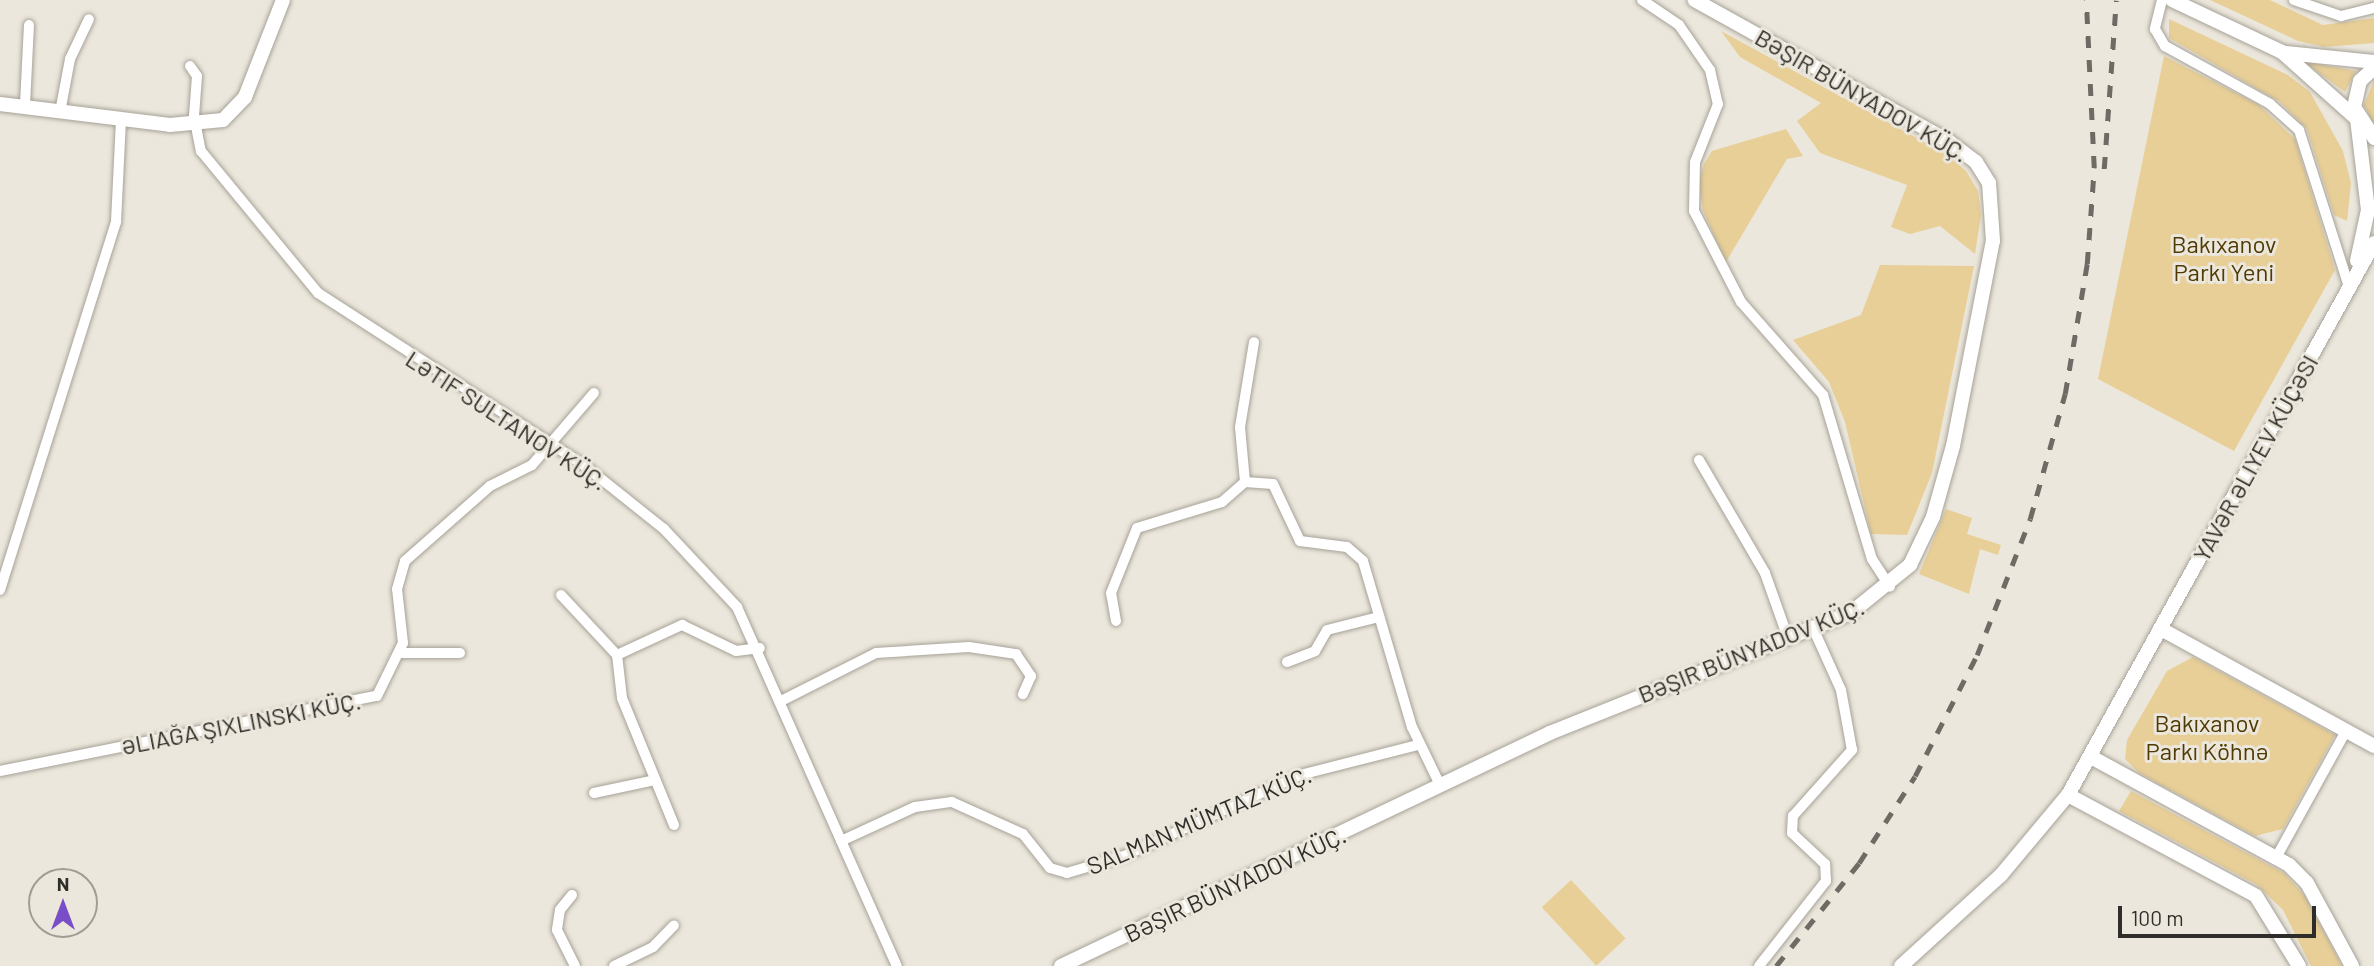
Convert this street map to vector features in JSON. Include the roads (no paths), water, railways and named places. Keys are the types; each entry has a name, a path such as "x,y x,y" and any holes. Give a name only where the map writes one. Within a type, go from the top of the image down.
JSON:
{"street":[{"path":"0,104 61,107 121,118 195,125 223,120 239,108 283,0"},
{"path":"1642,0 1679,25 1710,70 1718,104 1695,162 1694,211 1741,302 1824,395 1872,559 1890,587"},
{"name":"BƏŞIR BÜNYADOV KÜÇ.","path":"1061,966 1550,733 1863,607 1890,587 1914,558 1945,479 1993,242 1989,183 1976,162 1948,141 1695,0"},
{"path":"2162,0 2155,29 2165,46 2270,104 2299,130 2349,287"},
{"path":"2172,0 2281,52 2374,138"},
{"path":"2294,0 2341,16 2374,8"},
{"path":"61,107 70,59 89,19"},
{"path":"25,104 29,25"},
{"path":"2281,52 2374,62"},
{"path":"190,66 197,76 195,125"},
{"path":"2349,287 2368,210 2354,94 2374,68"},
{"path":"0,590 117,222 121,118"},
{"name":"LƏTIF SULTANOV KÜÇ.","path":"195,125 207,159 327,301 551,444 686,551 737,607 760,648 897,966"},
{"path":"2349,287 2374,243"},
{"name":"YAVƏR ƏLIYEV KÜÇƏSI","path":"1901,966 2001,875 2068,795 2349,287"},
{"path":"1245,482 1240,427 1254,342"},
{"path":"0,771 377,695 401,653 398,575 404,561 490,486 532,465 594,393"},
{"path":"1699,460 1765,573 1788,638"},
{"path":"1116,621 1111,593 1137,527 1222,502 1245,482 1273,484 1300,541 1354,550 1379,617 1418,745 1440,785"},
{"path":"561,595 617,655 622,698 674,825"},
{"path":"1287,662 1315,651 1327,630 1379,617"},
{"path":"617,655 682,625 736,651 760,648"},
{"path":"1759,966 1826,881 1825,864 1793,833 1793,816 1852,751 1843,697 1813,628"},
{"path":"2161,629 2374,746"},
{"path":"783,700 876,653 969,647 1016,654 1031,676 1023,694"},
{"path":"401,653 460,653"},
{"path":"2277,856 2346,731"},
{"name":"SALMAN MÜMTAZ KÜÇ.","path":"841,841 915,807 952,802 1023,834 1050,868 1067,873 1124,856 1300,775 1418,745"},
{"path":"2091,757 2277,856 2307,883 2351,966"},
{"path":"594,793 655,780"},
{"path":"2068,795 2256,896 2299,966"},
{"path":"572,895 561,910 557,930 575,966"},
{"path":"614,966 653,947 674,925"}],"railway":[{"path":"1776,966 1859,863 1915,776 1977,655 2030,519 2065,394 2087,264 2094,168 2086,0"},
{"path":"2104,169 2116,0"}],"park label":[{"name":"Bakıxanov Parkı Yeni","path":"2224,258"},
{"name":"Bakıxanov Parkı Köhnə","path":"2207,737"}]}
